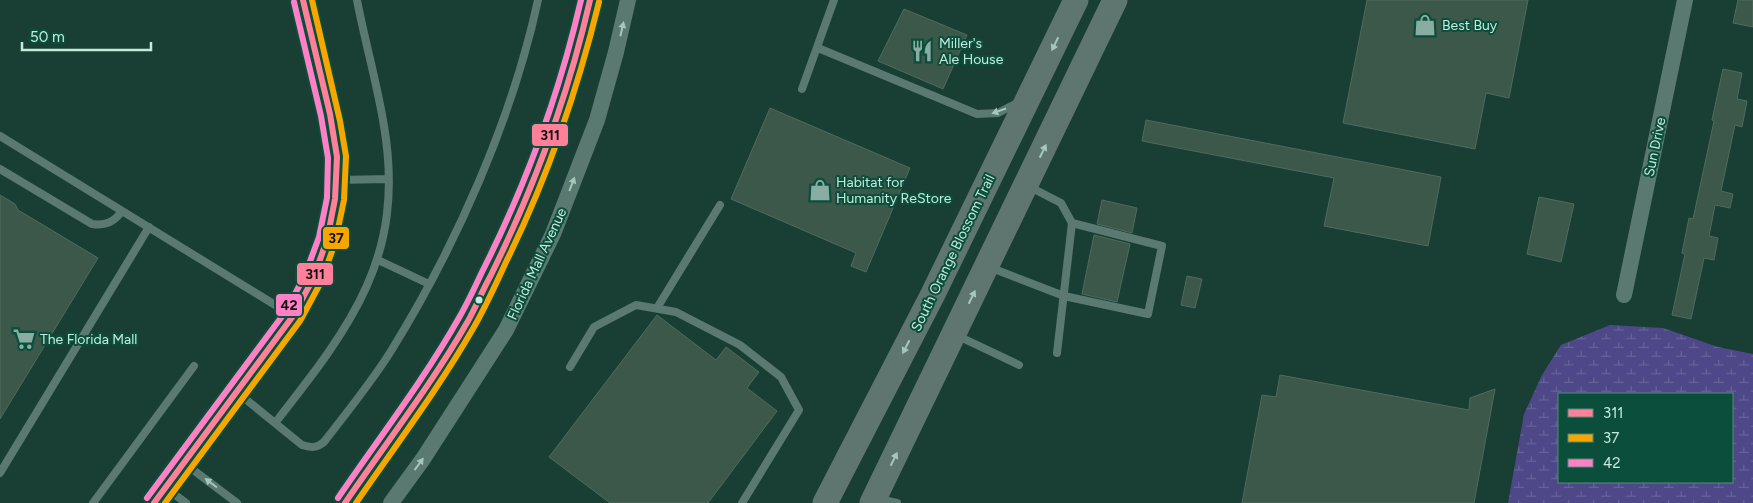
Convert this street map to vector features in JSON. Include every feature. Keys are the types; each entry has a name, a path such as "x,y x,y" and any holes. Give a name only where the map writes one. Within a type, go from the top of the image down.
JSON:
{"main road":[{"name":"South Orange Blossom Trail","path":"826,503 933,294 1076,0"},
{"path":"881,502 955,334 1115,0"}],"street":[{"path":"345,503 419,397 465,325 503,249 530,189 558,114 582,38 590,0"},
{"name":"Florida Mall Avenue","path":"390,503 423,459 506,330 553,234 597,120 628,0"},
{"name":"Sun Drive","path":"1624,295 1685,0"}],"lane":[{"path":"154,503 238,393 293,316 312,283 326,244 334,211 337,155 333,127 304,0"},
{"path":"275,423 329,352 352,317 378,260 386,221 388,179 384,124 357,0"},
{"path":"238,393 302,445 308,447 319,446 324,442 390,353 429,284 460,221 494,144 527,49 538,0"},
{"path":"802,89 834,0"},
{"path":"818,48 977,114 998,113 1030,96"},
{"path":"0,136 293,316"},
{"path":"0,169 92,224 107,224 113,221 122,211"},
{"path":"337,180 388,179"},
{"path":"1026,185 1061,203 1072,222 1056,353"},
{"path":"657,308 720,205"},
{"path":"988,266 1064,296 1148,314 1162,246 1072,222"},
{"path":"0,473 149,227"},
{"path":"378,260 429,284"},
{"path":"570,367 594,327 636,305 676,312 740,345 781,377 799,410 742,503"},
{"path":"955,334 1019,365"},
{"path":"93,503 194,366"},
{"path":"184,464 237,503"},
{"path":"166,488 186,503"}],"green space":[{"path":"1610,325 1663,328 1718,347 1753,354 1753,503 1508,503 1524,414 1542,375 1561,345"}],"building":[{"path":"1367,0 1528,0 1509,98 1486,93 1475,149 1343,123"},
{"path":"1738,0 1753,0 1753,27 1733,23"},
{"path":"904,9 967,35 943,89 878,61"},
{"path":"1723,69 1742,73 1737,99 1747,101 1742,127 1735,125 1721,191 1733,194 1730,208 1715,205 1709,236 1718,238 1714,260 1704,258 1691,319 1672,315 1685,254 1682,253 1689,218 1693,219"},
{"path":"770,108 910,168 866,272 851,266 856,253 731,199"},
{"path":"1146,120 1441,177 1428,246 1324,226 1334,178 1142,141"},
{"name":"The Florida Mall","path":"0,195 15,204 18,210 98,258 0,419"},
{"path":"1539,197 1574,204 1561,262 1527,254"},
{"path":"1102,200 1137,208 1132,233 1097,224"},
{"path":"1094,235 1130,244 1117,302 1082,294"},
{"path":"1187,276 1202,279 1195,308 1181,305"},
{"path":"657,315 716,360 726,347 759,372 747,388 777,411 708,503 610,503 549,457"},
{"path":"1280,375 1469,410 1470,398 1495,389 1474,503 1242,503 1262,395 1276,397"}],"transit line":[{"name":"311","path":"154,503 293,316 313,279 327,240 335,199 337,157 330,114 303,0"},
{"name":"37","path":"165,503 300,321 321,282 335,243 344,200 346,156 340,121 312,0"},
{"name":"42","path":"338,498 432,363 460,316 498,239 527,173 552,105 581,0"},
{"name":"311","path":"345,503 439,368 468,321 490,277 521,210 548,142 571,72 590,0"},
{"name":"42","path":"147,498 286,311 305,275 319,237 327,198 328,158 321,116 294,2"},
{"name":"37","path":"356,503 446,372 491,295 535,199 560,135 581,69 599,2"}],"place":[{"name":"Best Buy","path":"1425,25"},
{"name":"Miller's Ale House","path":"922,51"},
{"name":"Habitat for Humanity ReStore","path":"820,190"},
{"name":"The Florida Mall","path":"24,339"}]}
